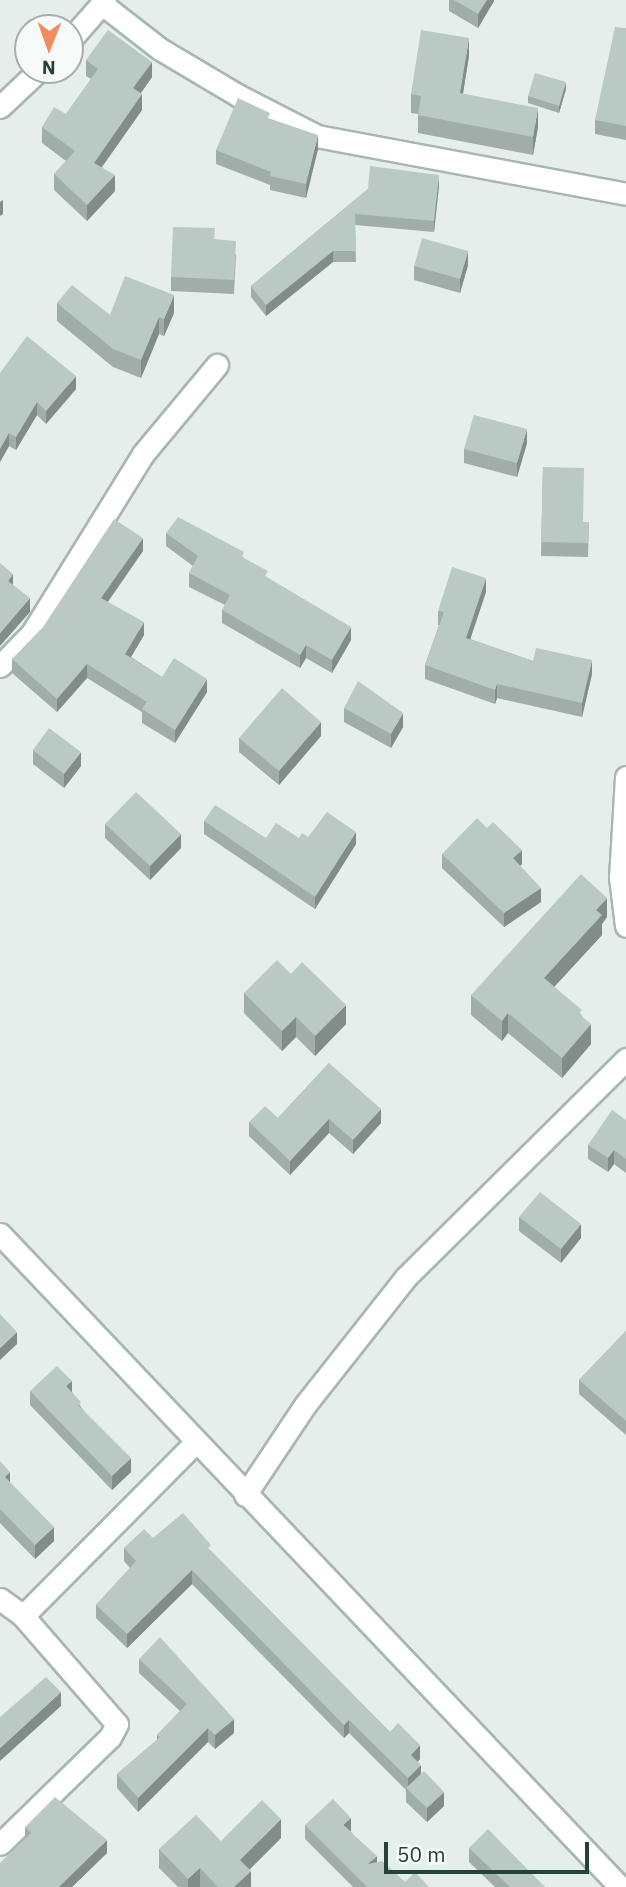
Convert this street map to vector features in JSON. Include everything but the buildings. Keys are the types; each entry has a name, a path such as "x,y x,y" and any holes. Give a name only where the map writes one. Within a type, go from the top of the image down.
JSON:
{"street":[{"path":"84,24 103,2 216,83 317,136 626,194"},
{"path":"0,107 24,84"},
{"path":"0,666 32,633 143,454 217,365"},
{"path":"626,777 620,877 626,926"},
{"path":"246,1495 305,1405 406,1277 626,1059"},
{"path":"0,1234 195,1443 620,1887"},
{"path":"23,1616 195,1443"},
{"path":"0,1599 23,1616 117,1724 110,1737 0,1844"}]}
